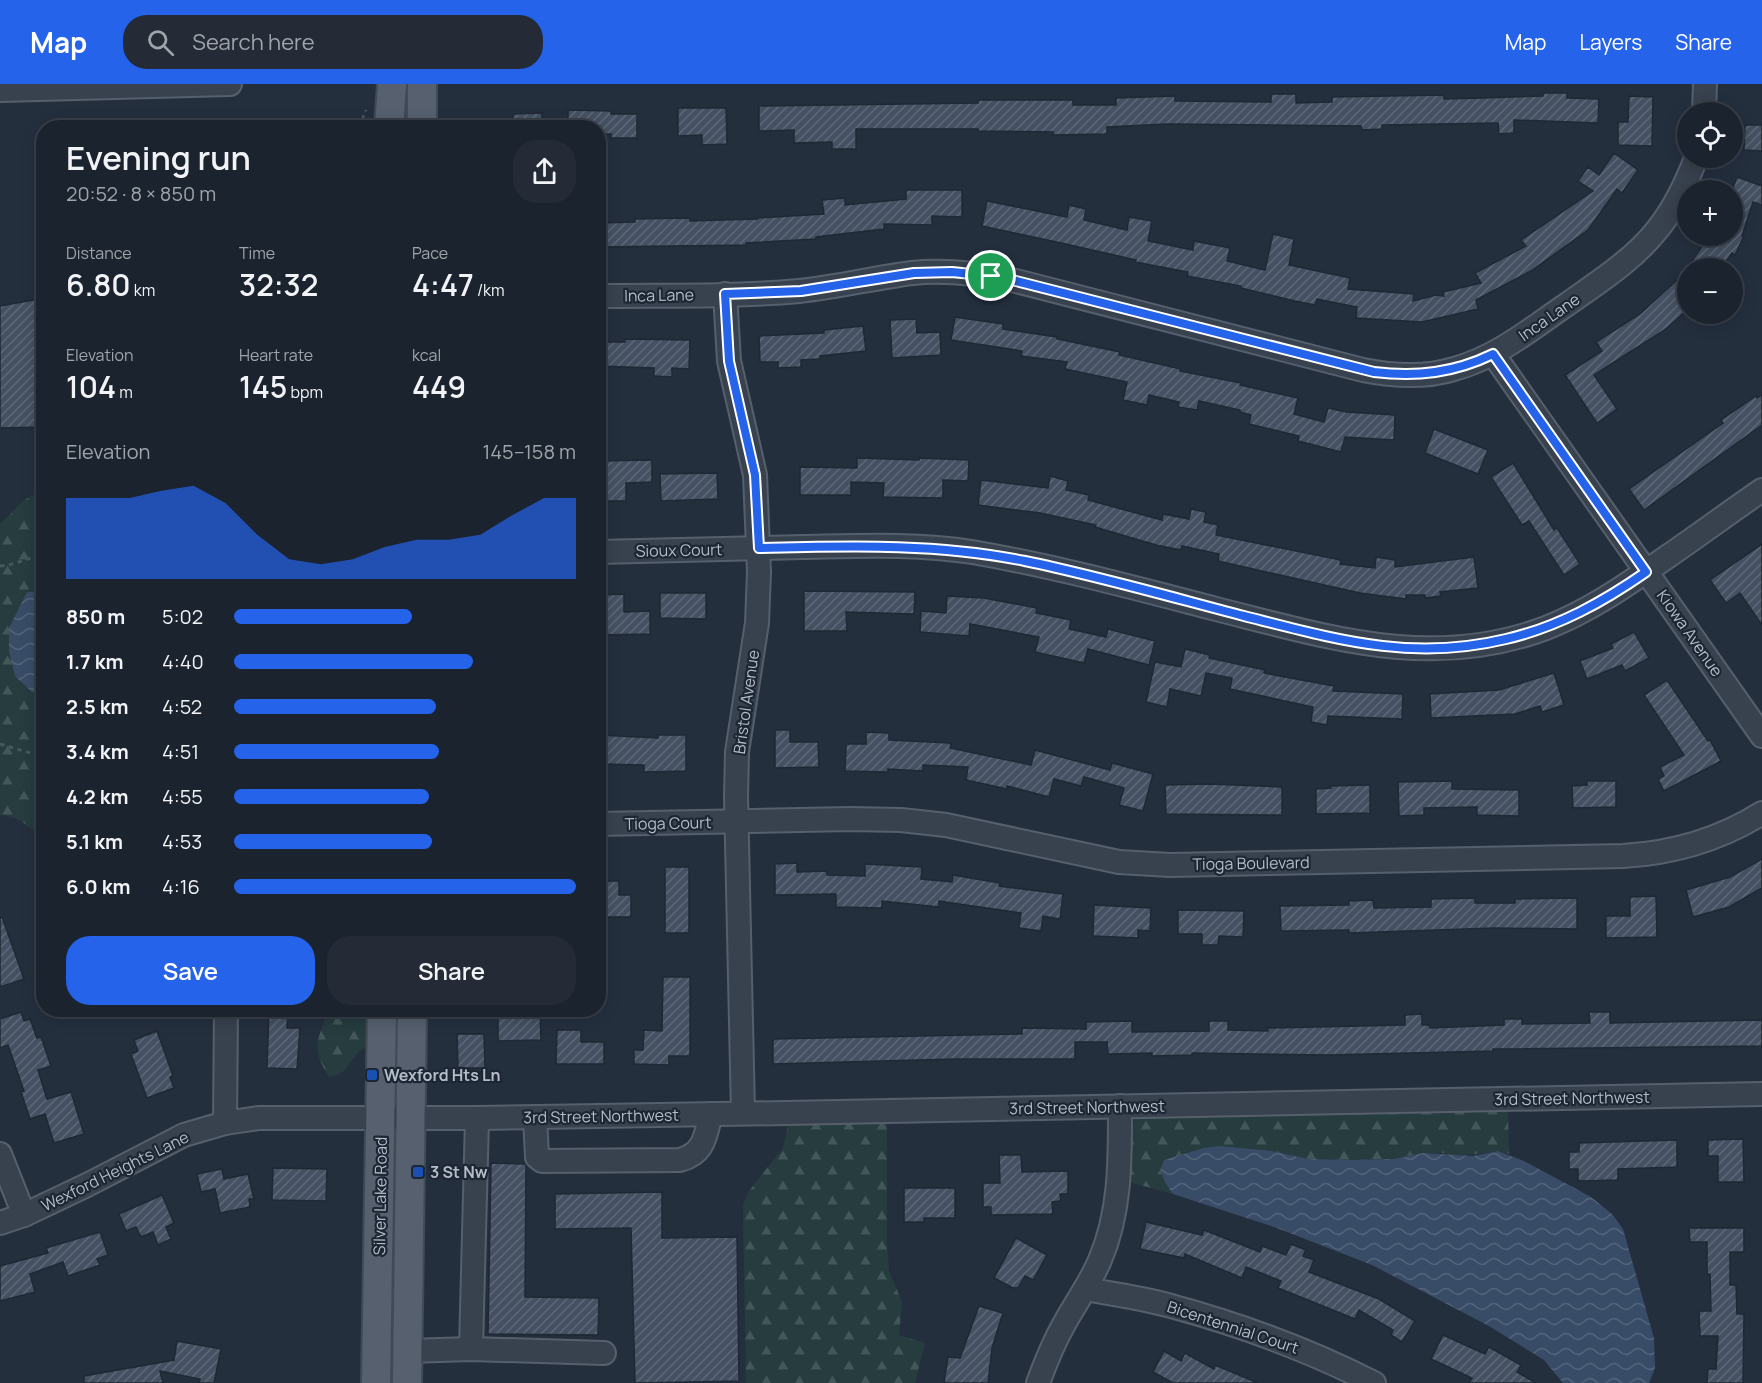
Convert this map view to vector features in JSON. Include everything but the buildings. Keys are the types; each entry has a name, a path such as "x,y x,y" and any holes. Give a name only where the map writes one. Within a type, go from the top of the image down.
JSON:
{"main road":[{"path":"390,120 392,84"},
{"path":"422,84 422,120"},
{"name":"Silver Lake Road","path":"376,1383 382,1017"},
{"path":"407,1383 412,1017"}],"street":[{"path":"0,90 119,85 230,84"},
{"path":"1704,102 1705,84"},
{"name":"Inca Lane","path":"606,296 801,291 914,273 952,272 1016,281 1374,372 1425,375 1452,370 1493,354 1606,277 1640,250 1657,231 1672,210 1692,168"},
{"name":"Bristol Avenue","path":"725,294 729,361 755,475 759,548 758,623 737,752 736,821 743,1113"},
{"name":"Kiowa Avenue","path":"1493,354 1762,736"},
{"name":"Sioux Court","path":"606,552 908,547 966,552 1062,570 1328,637 1374,646 1411,649 1443,648 1481,644 1544,628 1597,604 1762,490"},
{"name":"Tioga Boulevard","path":"736,821 901,820 946,825 1119,862 1170,865 1611,857 1655,854 1717,837 1762,813"},
{"name":"Tioga Court","path":"606,824 736,821"},
{"path":"225,1123 226,1017"},
{"name":"3rd Street Northwest","path":"411,1118 1762,1094"},
{"path":"1038,1383 1053,1345 1100,1260 1111,1230 1118,1199 1120,1106"},
{"path":"535,1117 537,1157 542,1161 680,1160 691,1157 702,1146 711,1114"},
{"name":"Wexford Heights Lane","path":"0,1223 24,1215 87,1185 184,1135 225,1123 283,1118 411,1118"},
{"path":"471,1349 477,1118"},
{"path":"0,1154 24,1215"},
{"name":"Bicentennial Court","path":"1085,1289 1170,1306 1238,1325 1301,1349 1374,1383"},
{"path":"408,1351 471,1349 604,1353"}],"path":[{"path":"362,120 367,109 371,106"},
{"path":"0,566 36,557"},
{"path":"0,744 36,755"}],"green space":[{"path":"35,495 36,592 27,593 32,692 36,693 36,832 18,820 0,815 0,523 23,501"},
{"path":"325,1017 368,1017 368,1046 356,1055 346,1069 336,1075 329,1077 323,1066 317,1050"},
{"path":"1508,1109 1509,1154 1498,1151 1458,1156 1423,1153 1394,1159 1349,1160 1308,1159 1272,1151 1191,1153 1164,1160 1166,1184 1173,1194 1129,1182 1130,1138 1133,1123 1137,1117"},
{"path":"887,1120 887,1244 889,1271 902,1302 899,1335 925,1343 915,1383 746,1383 743,1205 749,1191 783,1148 788,1125"}],"water":[{"path":"27,592 36,592 36,693 15,676 9,652 9,628"},
{"path":"1219,1146 1272,1151 1308,1159 1349,1160 1394,1159 1423,1153 1473,1156 1498,1151 1524,1161 1591,1197 1612,1214 1623,1229 1654,1338 1655,1368 1649,1383 1563,1383 1544,1360 1489,1326 1372,1265 1277,1228 1173,1194 1162,1174 1164,1160"}],"place":[{"name":"Wexford Hts Ln","path":"372,1075"},
{"name":"3 St Nw","path":"418,1172"}],"route":[{"path":"952,272 991,276 1374,372 1425,375 1452,370 1493,354 1646,572 1580,613 1544,628 1508,639 1481,644 1411,649 1374,646 1328,637 1062,570 966,552 908,547 857,546 759,548 755,475 729,361 725,294 801,291 914,273 952,272"}]}
